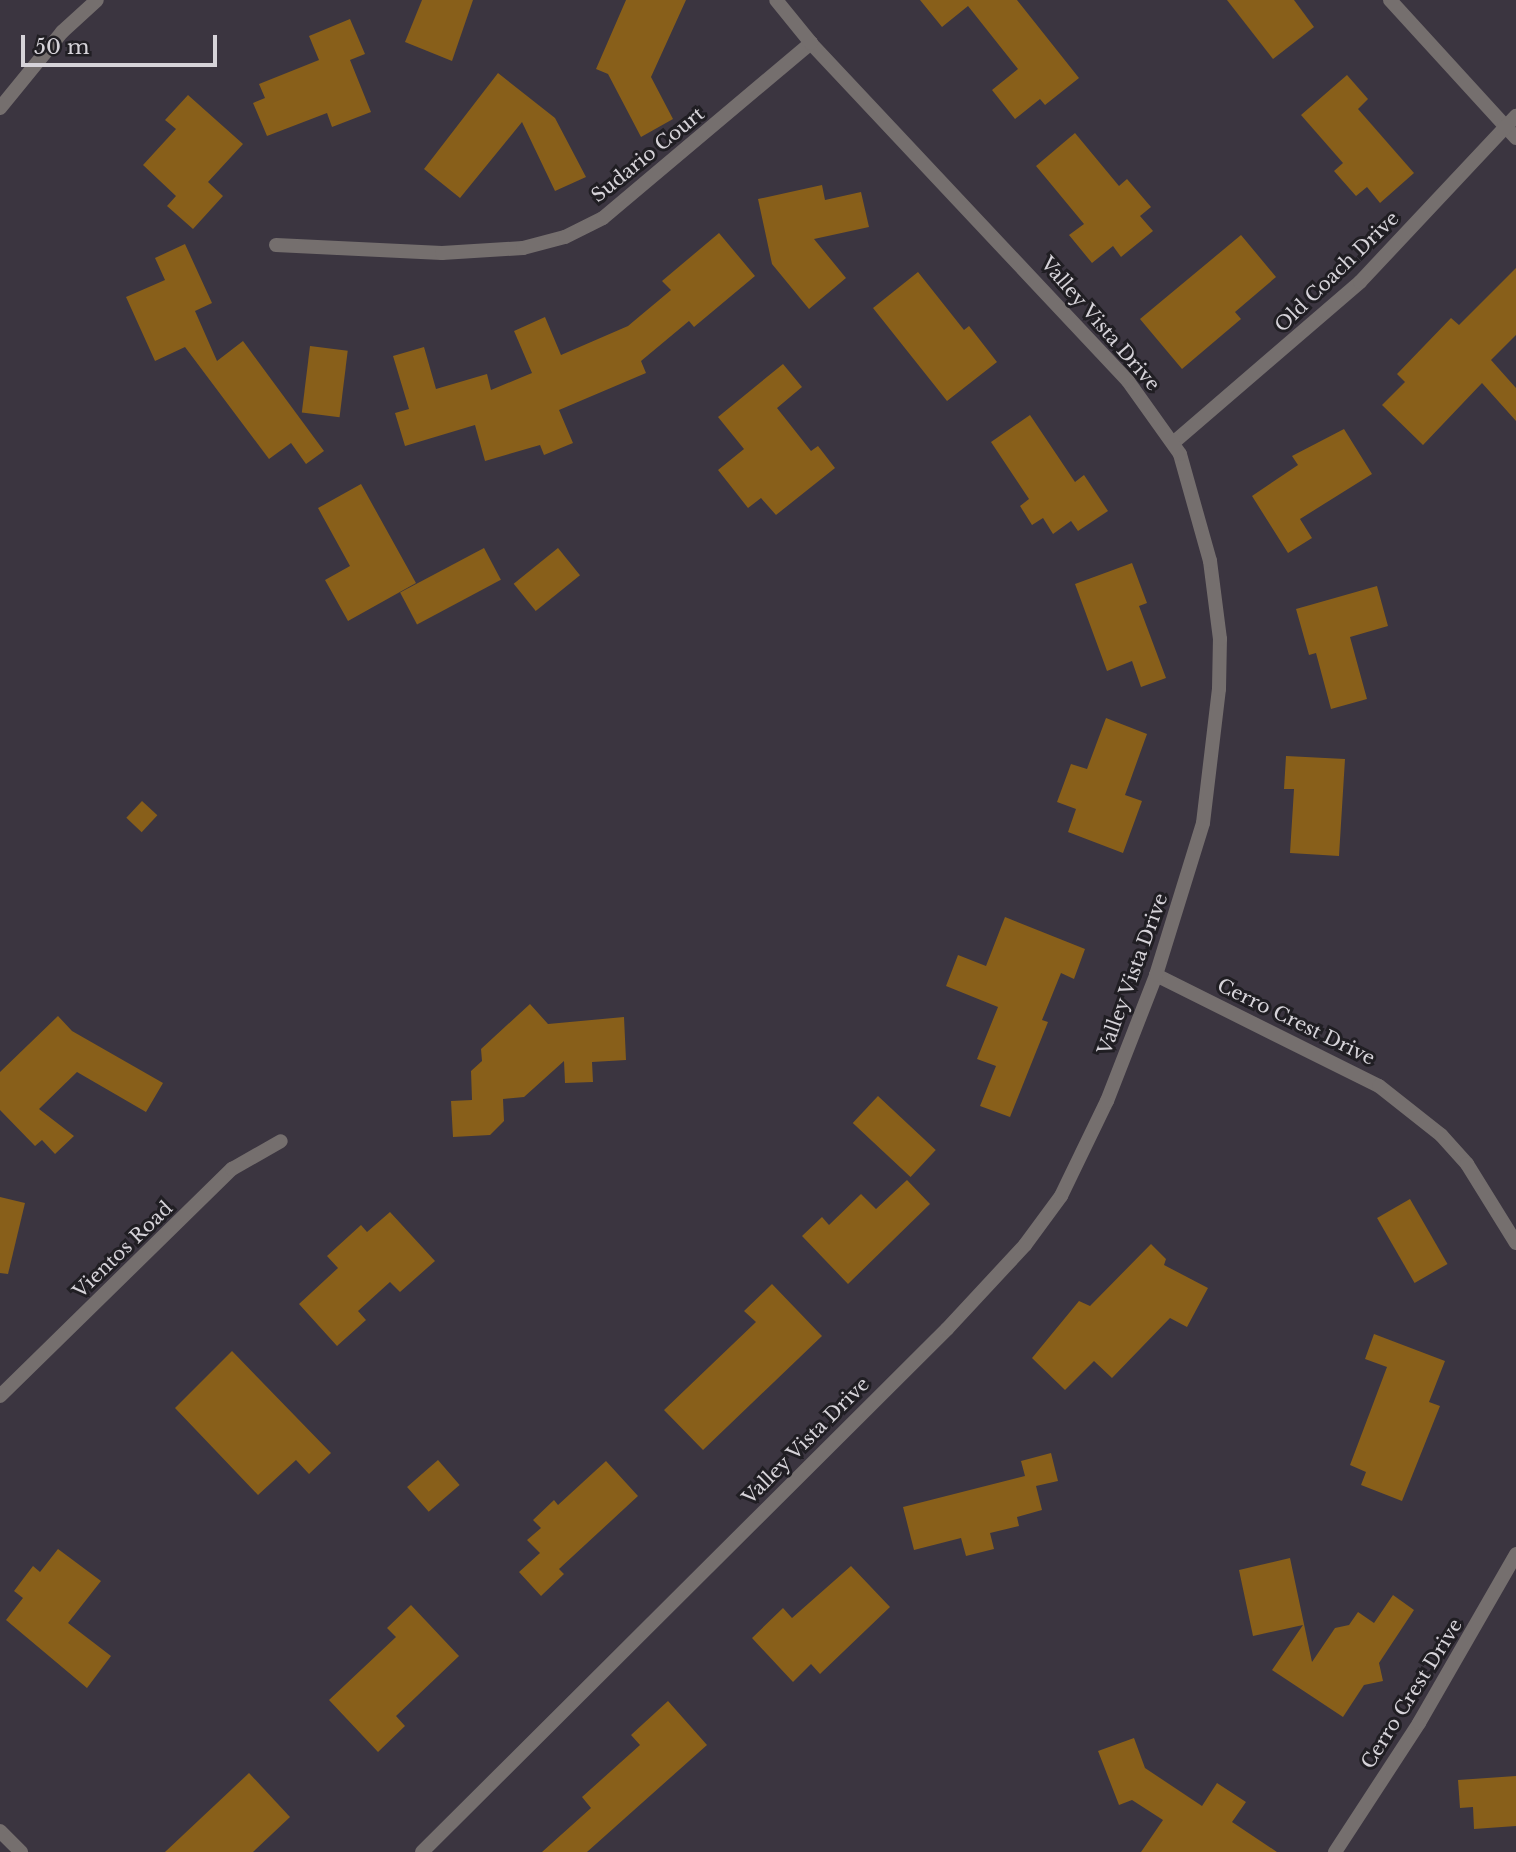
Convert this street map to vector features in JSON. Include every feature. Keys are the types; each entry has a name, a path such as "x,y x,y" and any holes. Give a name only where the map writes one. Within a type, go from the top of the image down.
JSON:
{"street":[{"path":"0,108 62,32 97,0"},
{"name":"Valley Vista Drive","path":"422,1852 947,1329 1025,1245 1076,1173 1156,975 1203,823 1219,689 1220,639 1210,561 1196,504 1173,443 1128,381 1048,291 811,43 776,0"},
{"path":"1390,0 1511,133"},
{"name":"Sudario Court","path":"276,245 442,253 523,248 565,237 603,218 811,43"},
{"name":"Old Coach Drive","path":"1173,443 1360,282 1511,133 1516,116"},
{"name":"Cerro Crest Drive","path":"1156,975 1379,1086 1441,1135 1467,1164 1516,1243"},
{"name":"Vientos Road","path":"0,1396 232,1169 281,1141"},
{"name":"Cerro Crest Drive","path":"1335,1852 1419,1723 1516,1554"},
{"path":"0,1831 20,1852"}],"building":[{"path":"422,0 473,0 452,61 405,42"},
{"path":"626,0 686,0 651,77 673,119 641,137 608,74 596,69"},
{"path":"920,0 1017,0 1079,78 1045,105 1040,99 1015,119 992,90 1018,69 968,6 942,27"},
{"path":"1227,0 1294,0 1314,27 1273,59"},
{"path":"350,19 365,54 350,60 371,112 332,127 327,113 267,136 253,103 265,98 259,84 319,60 309,36"},
{"path":"498,73 555,118 586,177 555,191 522,122 460,198 424,169"},
{"path":"1347,75 1368,99 1358,109 1414,173 1380,203 1367,187 1356,196 1334,171 1343,163 1301,115"},
{"path":"188,95 243,144 208,182 223,196 193,229 167,206 176,196 143,165 176,129 165,120"},
{"path":"1075,133 1119,186 1127,179 1151,207 1140,216 1153,231 1121,257 1113,246 1092,263 1069,235 1084,224 1036,166"},
{"path":"822,185 825,200 861,192 869,227 814,239 846,278 809,309 772,264 758,199"},
{"path":"719,233 755,276 694,327 689,321 641,361 646,373 559,410 573,443 544,455 540,445 485,461 475,425 405,446 395,413 409,409 393,356 424,347 436,389 487,374 491,390 532,373 514,331 545,317 561,355 628,326 671,290 662,281"},
{"path":"1241,235 1276,277 1235,312 1241,319 1182,369 1140,319"},
{"path":"185,244 212,303 195,311 217,361 243,341 324,451 306,464 291,443 269,459 185,347 155,361 126,297 165,280 155,258"},
{"path":"1516,268 1516,335 1491,360 1516,388 1516,421 1482,383 1423,445 1382,405 1405,382 1397,374 1451,318 1459,325"},
{"path":"918,272 964,330 969,326 997,362 947,401 873,308"},
{"path":"310,346 348,351 340,417 302,413"},
{"path":"783,364 802,387 777,408 811,451 818,446 835,468 776,515 761,498 748,508 718,470 744,449 718,417"},
{"path":"1030,415 1075,482 1084,475 1108,511 1078,531 1071,521 1053,534 1043,518 1032,525 1020,506 1029,499 991,442"},
{"path":"1344,429 1372,474 1300,519 1312,538 1288,553 1252,496 1298,465 1292,456"},
{"path":"361,484 416,583 348,621 325,580 350,566 318,508"},
{"path":"484,548 501,580 417,624 400,593"},
{"path":"558,548 580,575 536,611 514,584"},
{"path":"1132,563 1147,603 1139,606 1166,678 1141,687 1132,661 1107,671 1075,584"},
{"path":"1377,586 1388,626 1350,637 1367,699 1331,709 1316,653 1309,655 1296,609"},
{"path":"1106,718 1147,734 1125,795 1142,801 1123,853 1068,832 1076,809 1057,802 1071,764 1087,769"},
{"path":"1286,756 1345,759 1339,856 1290,853 1294,789 1284,789"},
{"path":"142,801 157,815 142,832 126,818"},
{"path":"1005,917 1085,949 1074,979 1061,973 1042,1020 1048,1022 1010,1117 980,1106 996,1066 977,1059 998,1007 946,986 958,955 986,966"},
{"path":"530,1004 548,1024 624,1017 626,1060 592,1062 593,1082 565,1083 564,1061 524,1097 503,1099 504,1121 490,1135 453,1137 451,1101 472,1100 471,1071 482,1061 481,1049"},
{"path":"58,1016 72,1031 163,1083 146,1112 77,1072 39,1109 74,1136 55,1154 42,1140 35,1146 0,1110 0,1072"},
{"path":"878,1096 936,1150 911,1177 853,1123"},
{"path":"907,1180 930,1204 848,1284 802,1236 822,1217 829,1225 861,1194 876,1209"},
{"path":"0,1197 25,1203 8,1274 0,1273"},
{"path":"1410,1199 1448,1264 1415,1283 1377,1218"},
{"path":"390,1212 435,1261 400,1292 390,1282 358,1311 366,1320 337,1346 299,1304 338,1268 327,1256 361,1225 367,1232"},
{"path":"1151,1244 1166,1259 1164,1265 1208,1288 1187,1327 1170,1318 1112,1378 1094,1361 1065,1390 1032,1358 1079,1301 1090,1306"},
{"path":"772,1284 822,1336 703,1450 664,1410 756,1322 744,1311"},
{"path":"1374,1334 1445,1361 1429,1402 1440,1406 1402,1501 1361,1485 1366,1472 1350,1465 1387,1367 1365,1359"},
{"path":"232,1351 331,1453 309,1474 296,1460 258,1495 175,1408"},
{"path":"1051,1453 1058,1481 1036,1486 1042,1510 1017,1517 1019,1526 990,1533 994,1549 966,1556 961,1538 914,1550 903,1507 1025,1476 1021,1461"},
{"path":"438,1460 460,1485 429,1512 407,1487"},
{"path":"606,1461 638,1496 559,1569 564,1574 541,1596 519,1572 540,1553 527,1540 541,1528 533,1520 554,1500 558,1505"},
{"path":"58,1549 101,1581 68,1623 111,1656 87,1688 6,1620 23,1598 14,1591 33,1566 40,1572"},
{"path":"1290,1558 1312,1662 1335,1628 1349,1625 1358,1612 1374,1623 1393,1595 1414,1610 1379,1663 1383,1681 1364,1685 1343,1717 1272,1670 1303,1625 1253,1636 1239,1570"},
{"path":"851,1566 890,1607 820,1674 811,1664 793,1682 752,1638 783,1608 792,1618"},
{"path":"411,1605 459,1656 396,1716 405,1726 378,1752 329,1700 396,1637 387,1628"},
{"path":"668,1701 707,1745 587,1852 542,1852 591,1808 582,1797 640,1745 631,1735"},
{"path":"1134,1738 1145,1768 1202,1806 1217,1783 1246,1802 1232,1822 1277,1852 1141,1852 1163,1820 1132,1800 1119,1805 1098,1751"},
{"path":"249,1773 290,1817 253,1852 165,1852"},
{"path":"1516,1776 1516,1826 1474,1829 1473,1807 1460,1808 1458,1780"}]}
